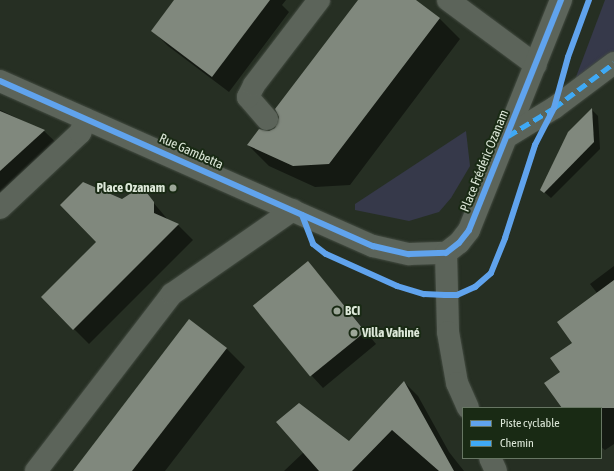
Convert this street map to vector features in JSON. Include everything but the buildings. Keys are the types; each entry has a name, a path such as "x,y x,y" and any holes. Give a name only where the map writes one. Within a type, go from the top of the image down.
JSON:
{"street":[{"path":"267,119 248,97 254,85 319,0"},
{"path":"448,0 504,39 536,64"},
{"name":"Place Frédéric Ozanam","path":"446,253 459,243 469,230 508,136 561,0"},
{"name":"Place Frédéric Ozanam","path":"508,136 554,108 614,63"},
{"name":"Rue Gambetta","path":"0,81 373,246 409,254 446,253"},
{"path":"0,208 80,133 86,119"},
{"path":"36,471 172,294 293,210"},
{"path":"446,253 448,332 457,383 468,407"},
{"path":"490,459 496,471"}],"shaded area":[{"path":"605,0 614,0 614,55 573,85"},
{"path":"466,131 470,166 451,198 439,212 409,221 355,210 355,204"}],"marked path":[{"path":"508,136 554,108 614,63"}],"cycle path":[{"path":"0,81 373,246 409,254 446,253 459,243 469,230 561,0"},
{"path":"302,215 313,244 326,254 397,286 424,294 445,295 457,295 475,287 491,273 505,238 535,145 554,108 568,57 589,0"}],"place":[{"name":"Place Ozanam","path":"173,188"},
{"name":"BCI","path":"337,311"},
{"name":"Villa Vahiné","path":"354,333"}]}
